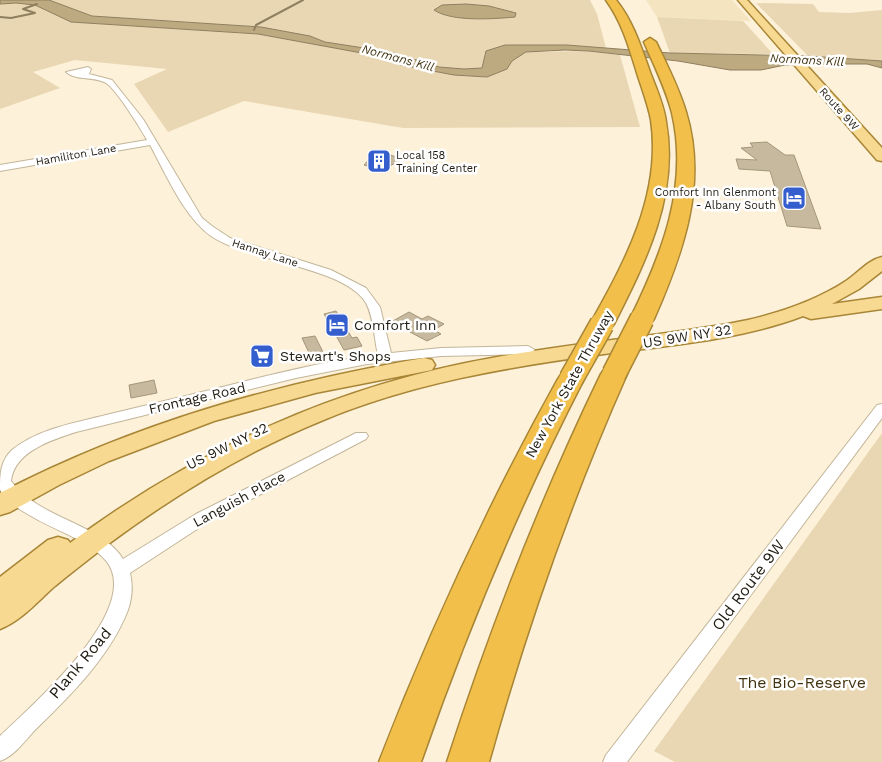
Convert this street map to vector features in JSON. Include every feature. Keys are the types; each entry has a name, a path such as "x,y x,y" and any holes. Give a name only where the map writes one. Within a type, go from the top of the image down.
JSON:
{"highway":[{"name":"New York State Thruway","path":"400,762 447,638 485,549 519,476 602,324 640,247 650,219 659,181 662,149 660,130 655,105 628,31 621,14 611,0"},
{"path":"468,762 501,654 548,522 579,448 607,361 642,319 671,252 679,223 686,184 684,132 677,106 646,33"}],"main road":[{"name":"Route 9W","path":"742,0 882,157"},
{"path":"773,319 832,296 880,267"},
{"path":"773,319 882,303"},
{"name":"US 9W NY 32","path":"607,361 773,319"},
{"path":"8,500 66,471 141,438 188,421 253,402 396,370 528,350 607,361"},
{"path":"0,594 85,538 157,495 233,452 306,419 390,388 471,368 607,361"},
{"path":"0,616 43,579 85,538"}],"street":[{"name":"Hannay Lane","path":"85,75 109,82 140,121 198,220 207,228 227,241 324,273 354,285 364,292 373,307 385,357"},
{"name":"Hamiliton Lane","path":"0,168 152,142"},
{"name":"Frontage Road","path":"85,538 48,518 8,500 2,479 2,466 18,448 41,437 72,428 296,374 385,357 442,352 528,350"},
{"name":"Old Route 9W","path":"614,762 882,408"},
{"name":"Languish Place","path":"120,570 202,518 361,436"},
{"path":"85,538 108,552 120,570"},
{"name":"Plank Road","path":"0,751 78,669 108,632 122,602 124,584 120,570"}],"shaded area":[{"path":"646,0 732,0 751,21 657,17"}],"green space":[{"path":"49,0 590,0 597,14 606,48 567,45 486,56 482,68 439,67 390,52 325,42 310,36 261,27 92,16"},
{"path":"756,3 813,4 819,12 850,13 882,10 882,61 808,56"},
{"path":"0,4 35,5 71,22 258,34 378,56 401,65 454,75 487,77 526,52 589,51 620,55 640,127 403,128 244,101 168,132 134,84 167,69 75,60 33,72 60,88 0,109"},
{"path":"657,17 743,21 773,54 670,53"},
{"name":"The Bio-Reserve","path":"882,433 882,762 675,762 654,751"}],"water":[{"name":"Normans Kill","path":"0,0 49,0 92,16 261,27 310,36 325,42 390,52 439,67 464,69 482,68 486,51 505,45 567,45 670,53 808,56 882,61 882,68 867,64 826,64 785,65 761,70 730,70 678,61 565,50 526,52 512,61 507,69 487,77 454,75 401,65 378,56 258,34 71,22 35,5 0,4"},
{"path":"466,4 489,6 516,13 515,17 473,19 442,14 434,10 442,5"}],"building":[{"name":"Comfort Inn Glenmont - Albany South","path":"767,142 785,155 794,155 821,229 787,226 770,171 739,169 736,159 757,160 741,148 753,147 750,143"},
{"name":"Local 158 Training Center","path":"386,154 404,159 381,170 364,165 372,156"},
{"path":"336,311 352,338 357,337 362,346 344,350 324,314"},
{"path":"409,312 422,319 428,316 444,324 434,330 441,334 427,341 391,322"},
{"path":"315,336 324,354 311,357 302,338"},
{"path":"154,380 157,393 131,398 129,385"}],"waterway":[{"path":"254,30 256,25 303,0"},
{"path":"0,17 11,18 35,13 23,9 37,4"}],"place":[{"name":"Local 158 Training Center","path":"379,161"},
{"name":"Comfort Inn Glenmont - Albany South","path":"794,198"},
{"name":"Comfort Inn","path":"337,325"},
{"name":"Stewart's Shops","path":"262,356"}]}
